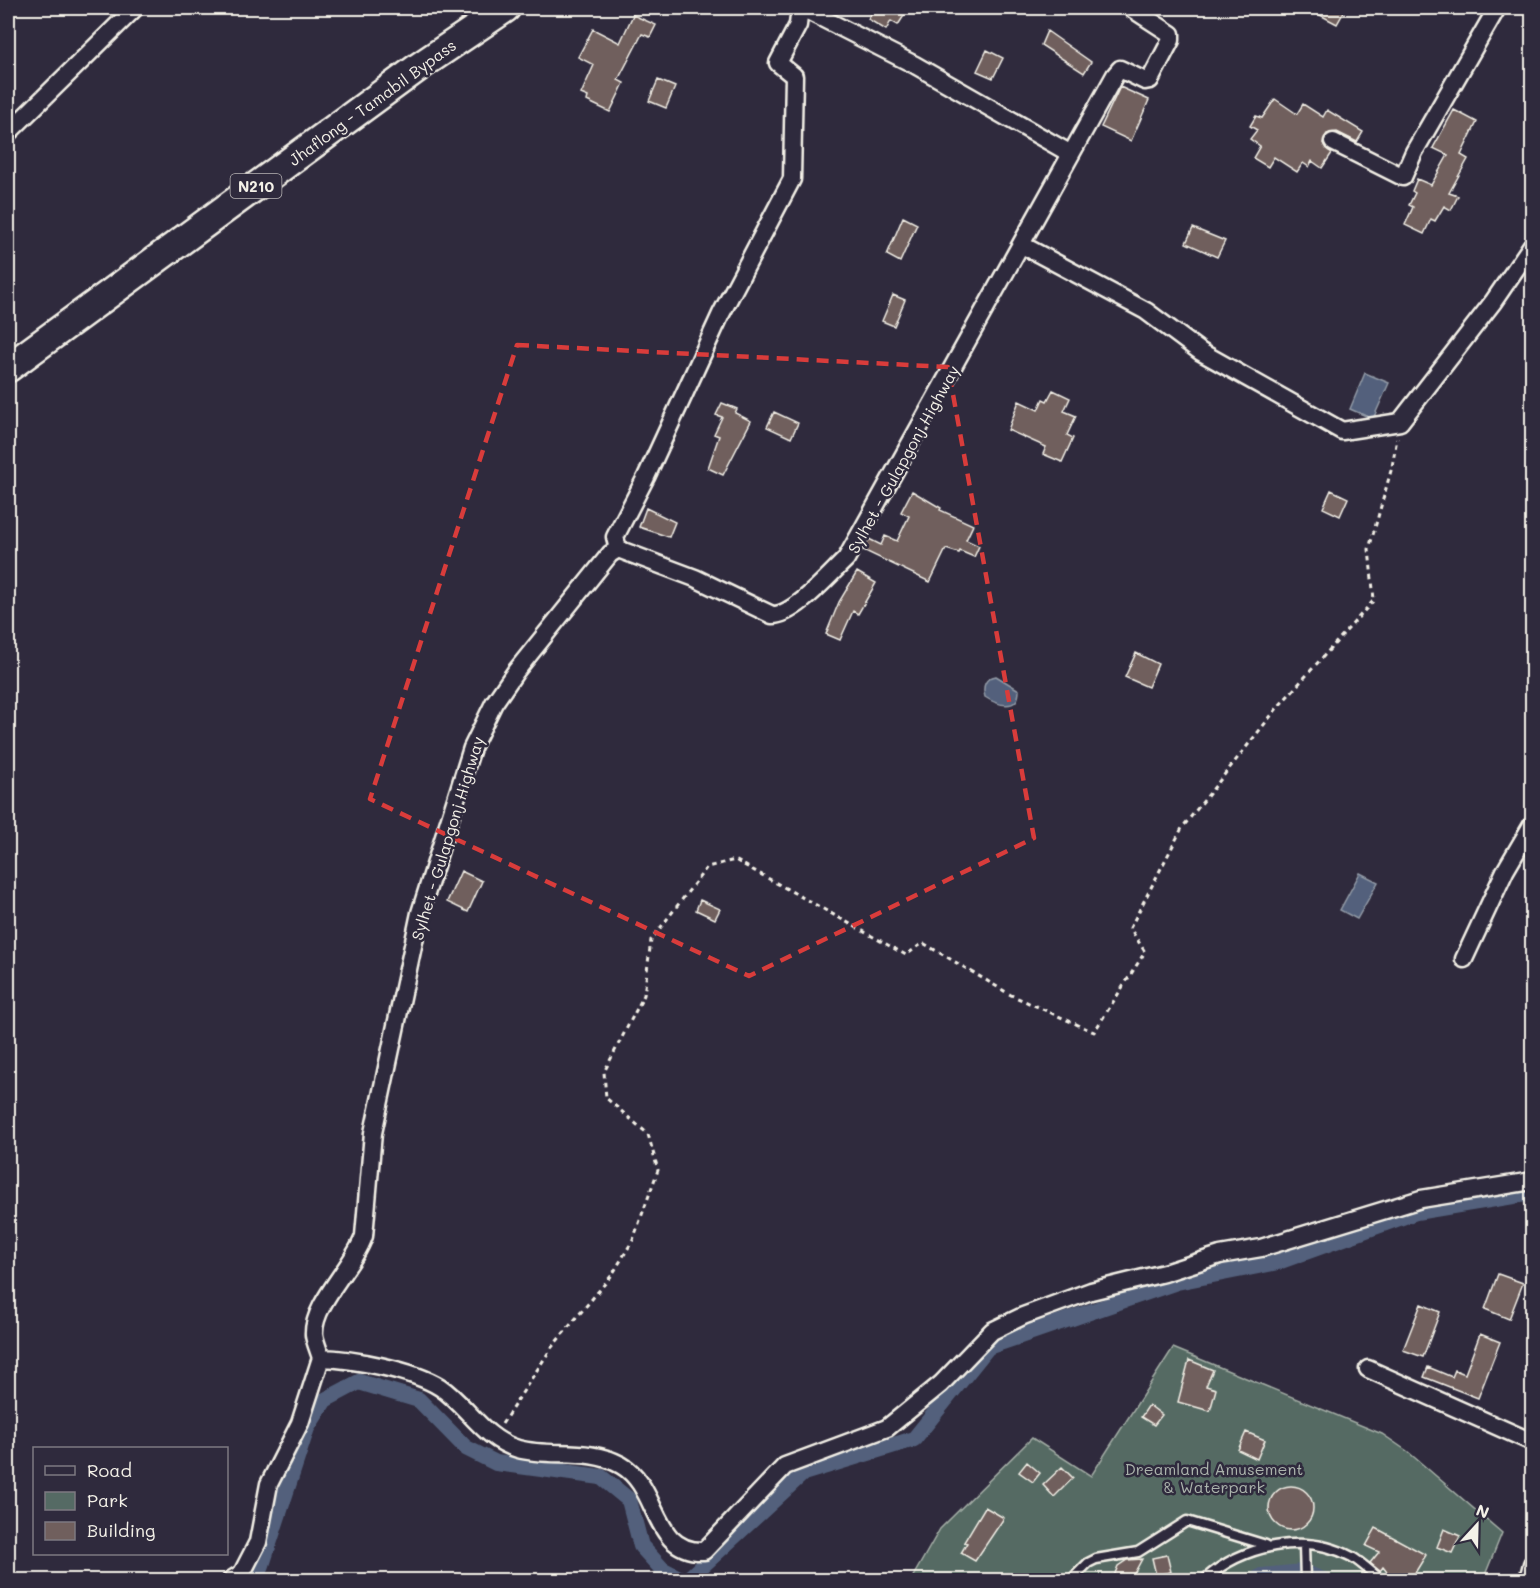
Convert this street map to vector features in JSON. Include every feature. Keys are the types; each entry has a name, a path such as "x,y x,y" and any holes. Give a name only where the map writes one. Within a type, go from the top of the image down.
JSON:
{"highway":[{"name":"Jhaflong - Tamabil Bypass","path":"8,368 410,73 506,8"}],"street":[{"path":"8,133 135,8"},
{"path":"618,549 615,537 646,477 721,314 792,178 794,76 778,63 798,26 801,8 915,65 1071,154"},
{"name":"Sylhet - Gulapgonj Highway","path":"321,1358 314,1335 317,1320 327,1298 359,1252 364,1236 373,1132 420,913 472,748 495,703 516,671 610,554 618,549 695,578 772,615 780,615 803,599 851,552 1115,75 1120,69 1145,81 1150,80 1171,40 1171,34 1131,8"},
{"path":"1333,142 1403,177 1414,152 1497,8"},
{"path":"1022,245 1146,311 1201,352 1342,431 1400,422 1493,302 1533,245"},
{"path":"1464,959 1505,871 1533,825"},
{"path":"231,1581 242,1573 258,1542 269,1484 300,1423 321,1358 342,1359 399,1371 440,1387 493,1438 518,1449 586,1454 621,1465 643,1486 663,1530 678,1546 689,1551 704,1551 785,1466 887,1428 941,1384 992,1331 1023,1316 1091,1291 1164,1273 1220,1255 1261,1248 1421,1199 1533,1181"},
{"path":"1368,1369 1533,1442"},
{"path":"1528,1581 1533,1564"}],"lane":[{"path":"1071,1580 1088,1563 1096,1559 1138,1552 1177,1525 1187,1521 1266,1545 1304,1547 1320,1545 1352,1557 1381,1581"},
{"path":"1204,1581 1214,1571 1266,1545"},
{"path":"1304,1547 1305,1581"}],"path":[{"path":"493,1438 552,1347 612,1275 633,1240 658,1170 648,1134 606,1098 604,1072 644,995 651,940 708,867 735,860 906,955 923,943 1011,995 1094,1032 1145,952 1130,928 1182,828 1278,707 1374,600 1369,549 1392,467 1400,422"}],"highlighted area":[{"path":"517,345 948,367 1034,838 749,976 370,799"}],"green space":[{"name":"Dreamland Amusement & Waterpark","path":"1173,1348 1382,1434 1407,1451 1502,1533 1483,1580 911,1580 940,1529 1032,1438 1091,1476"}],"water":[{"path":"1365,373 1389,383 1373,419 1350,409"},
{"path":"996,676 1019,690 1015,702 1007,705 1001,704 985,697 985,683"},
{"path":"1360,873 1378,882 1357,919 1340,910"}],"building":[{"path":"869,8 909,8 898,25 891,21 886,30 868,19 873,10"},
{"path":"1307,8 1346,8 1337,24"},
{"path":"633,15 656,25 650,37 642,34 618,80 624,83 610,112 587,101 588,97 581,94 594,65 578,57 593,29 620,43"},
{"path":"1047,31 1091,62 1084,73 1041,45"},
{"path":"987,50 1003,58 993,78 977,71"},
{"path":"658,80 675,87 666,108 649,101"},
{"path":"1120,87 1149,100 1131,141 1101,127"},
{"path":"1275,99 1297,114 1303,104 1323,117 1327,110 1363,132 1357,142 1337,132 1327,134 1323,143 1332,153 1322,168 1312,161 1309,167 1303,163 1297,172 1274,157 1268,167 1253,158 1260,146 1250,139 1257,130 1250,126 1256,116 1262,118"},
{"path":"1454,110 1477,122 1461,155 1468,159 1449,193 1458,196 1451,210 1444,206 1435,221 1431,219 1424,234 1405,225 1413,207 1409,205 1415,193 1412,191 1417,179 1431,185 1448,155 1433,148"},
{"path":"903,217 917,224 900,262 887,255"},
{"path":"1193,228 1225,241 1217,257 1186,243"},
{"path":"893,295 905,300 894,326 882,321"},
{"path":"1053,390 1070,398 1064,411 1076,416 1067,435 1073,438 1062,462 1043,454 1046,447 1008,430 1019,401 1038,410 1043,399 1047,401"},
{"path":"722,403 737,409 735,413 751,421 723,475 708,468 719,436 714,434 722,417 716,415"},
{"path":"774,412 798,423 791,438 767,427"},
{"path":"1331,490 1348,498 1340,516 1323,508"},
{"path":"912,491 941,508 940,510 973,525 966,540 979,546 974,557 960,551 959,553 946,549 930,582 863,550 869,539 881,545 885,536 897,541 909,516 901,512"},
{"path":"646,508 675,522 669,537 639,527"},
{"path":"857,572 876,583 858,614 853,611 840,640 826,634 839,602"},
{"path":"1136,653 1158,664 1148,687 1125,677"},
{"path":"461,871 482,881 468,912 447,902"},
{"path":"700,900 720,909 715,919 696,910"},
{"path":"1498,1274 1523,1283 1509,1319 1485,1309"},
{"path":"1421,1304 1440,1312 1423,1357 1403,1350"},
{"path":"1480,1334 1500,1342 1478,1398 1424,1377 1428,1367 1452,1377 1455,1370 1465,1374"},
{"path":"1189,1360 1213,1370 1206,1386 1216,1389 1210,1411 1178,1402"},
{"path":"1149,1405 1162,1415 1154,1425 1141,1417"},
{"path":"1246,1432 1265,1440 1257,1459 1238,1450"},
{"path":"1027,1462 1040,1473 1033,1482 1019,1472"},
{"path":"1062,1467 1073,1478 1054,1497 1043,1485"},
{"path":"1291,1486 1300,1487 1307,1492 1312,1499 1312,1517 1307,1524 1300,1529 1291,1530 1282,1529 1275,1524 1270,1517 1269,1508 1270,1499 1275,1492 1282,1487"},
{"path":"985,1507 1004,1518 975,1561 961,1553 967,1543 964,1542"},
{"path":"1376,1528 1426,1555 1410,1581 1394,1581 1383,1567 1380,1571 1370,1563 1379,1552 1366,1546"},
{"path":"1444,1529 1460,1536 1452,1553 1437,1547"},
{"path":"1167,1555 1171,1572 1156,1575 1152,1558"},
{"path":"1142,1559 1130,1581 1112,1581 1118,1566 1127,1560"}],"waterway":[{"path":"687,1580 803,1473 914,1439 988,1347 1177,1282 1278,1262 1416,1212 1532,1193"},
{"path":"257,1580 307,1428 325,1400 359,1382 419,1400 466,1448 496,1463 601,1477 629,1500 641,1546 662,1569 683,1580"},
{"path":"1256,1580 1261,1576 1303,1572 1323,1580"}]}
